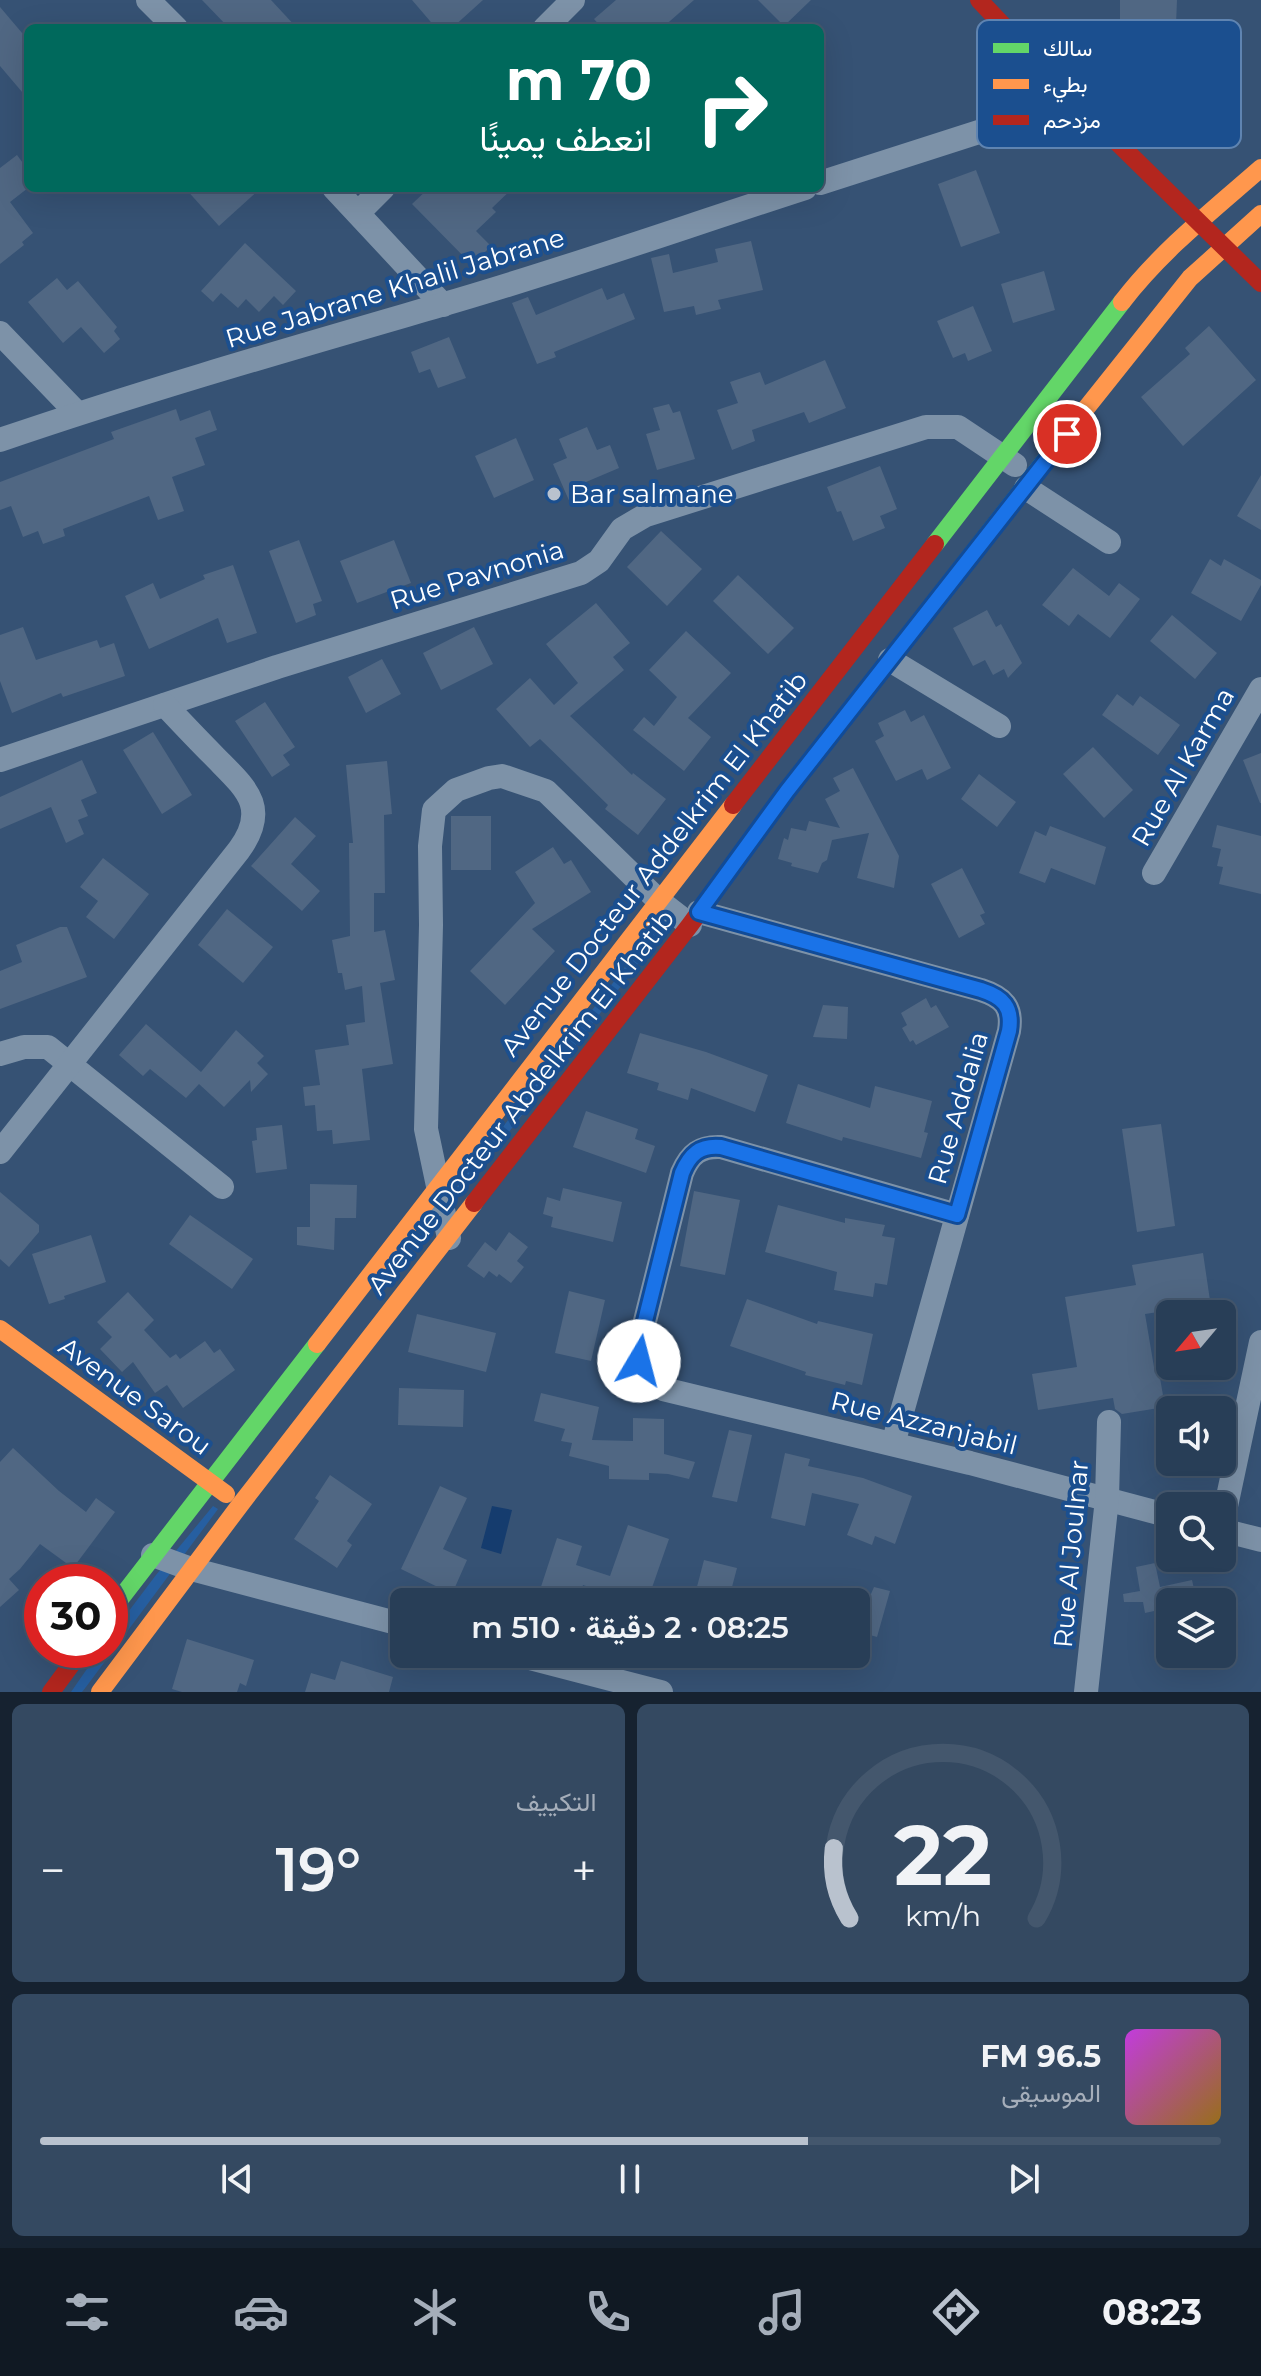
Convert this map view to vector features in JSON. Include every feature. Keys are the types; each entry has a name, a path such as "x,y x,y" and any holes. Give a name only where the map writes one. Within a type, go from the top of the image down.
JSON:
{"main road":[{"path":"979,0 998,20"},
{"path":"1123,148 1261,283"},
{"name":"Avenue Docteur Addelkrim El Khatib","path":"128,1588 1138,281 1162,255 1261,168"},
{"name":"Avenue Docteur Abdelkrim El Khatib","path":"100,1692 240,1505 694,919 787,791 1169,302 1190,278 1261,214"},
{"name":"Avenue Sarou","path":"0,1329 240,1505"},
{"path":"51,1692 69,1668"}],"street":[{"path":"148,0 172,24"},
{"path":"549,24 573,0"},
{"path":"824,182 977,133"},
{"path":"338,192 443,305"},
{"path":"358,213 379,192"},
{"name":"Rue Jabrane Khalil Jabrane","path":"0,440 77,413 323,338 443,305 793,192"},
{"path":"0,333 77,413"},
{"name":"Rue Pavnonia","path":"0,760 277,667 581,573 599,561 622,529 646,515 926,427 958,427 1003,456 1030,483 1109,542"},
{"path":"890,660 999,726"},
{"name":"Rue Al Karma","path":"1154,873 1261,689"},
{"path":"0,1152 239,850 253,825 253,806 241,782 165,705"},
{"path":"449,1238 426,1129 430,846 434,810 456,790 489,778 502,776 546,791 659,901 694,919"},
{"name":"Rue Addalia","path":"694,919 981,990 993,994 1007,1005 1011,1020 1009,1031 893,1444"},
{"path":"0,1054 24,1047 48,1047 222,1187"},
{"name":"Rue Azzanjabil","path":"957,1215 710,1146 694,1153 682,1173 637,1353 648,1376 663,1389 893,1444 1156,1512"},
{"path":"1229,1492 1261,1342"},
{"name":"Rue Al Joulnar","path":"1086,1692 1107,1499 1109,1422"},
{"path":"1236,1532 1261,1540"},
{"path":"153,1555 191,1569 390,1621"},
{"path":"568,1668 661,1692"}],"shaded area":[{"path":"661,920 671,921 459,1197 453,1192"},
{"path":"213,1506 218,1509 128,1630 128,1612"},
{"path":"492,1506 512,1510 501,1554 481,1548"},
{"path":"88,1668 100,1668 82,1692 71,1692"}],"building":[{"path":"202,0 271,0 293,24 225,24"},
{"path":"412,0 483,0 456,24 433,24"},
{"path":"616,0 694,0 667,24 598,24 594,19"},
{"path":"758,0 811,0 786,24 782,24"},
{"path":"1120,0 1177,0 1176,20 1120,20"},
{"path":"0,7 24,35 24,94 0,66"},
{"path":"17,155 24,165 24,191 10,202 33,233 22,242 24,245 0,264 0,168"},
{"path":"976,170 1000,233 961,247 938,184"},
{"path":"189,192 257,192 219,226"},
{"path":"425,192 509,192 492,208 496,212 476,231 491,246 472,265 412,204"},
{"path":"751,241 763,290 718,300 721,309 696,315 694,306 664,312 651,258 669,254 673,273 718,262 715,249"},
{"path":"245,243 296,291 283,305 274,296 259,312 246,299 238,308 221,293 213,302 201,291"},
{"path":"1044,271 1055,310 1013,323 1001,284"},
{"path":"57,278 67,290 78,281 117,327 114,331 120,339 104,353 81,327 63,343 28,302"},
{"path":"602,288 607,300 624,293 635,319 554,352 556,357 537,364 512,303 528,297 536,315"},
{"path":"973,306 992,351 968,361 965,353 953,358 937,321"},
{"path":"1209,326 1256,380 1183,446 1141,397 1190,354 1185,348"},
{"path":"449,337 466,378 438,388 430,369 419,373 411,352"},
{"path":"825,360 846,408 809,423 804,412 752,430 755,441 732,450 717,410 738,403 730,382 760,372 765,385"},
{"path":"669,404 673,413 680,411 695,459 657,470 646,434 660,430 653,408"},
{"path":"176,409 180,421 210,410 217,430 195,438 205,465 172,477 184,511 158,520 149,496 63,529 65,536 43,544 38,531 23,537 11,506 0,510 0,482 114,439 111,432"},
{"path":"587,427 597,450 610,445 619,468 586,482 592,496 571,505 553,464 567,458 559,439"},
{"path":"516,438 534,480 494,498 475,456"},
{"path":"880,466 897,509 880,516 885,528 853,541 827,487"},
{"path":"1261,475 1261,530 1237,516"},
{"path":"661,531 702,569 667,606 627,567"},
{"path":"299,540 322,601 313,604 316,615 296,623 269,551"},
{"path":"394,540 411,583 357,603 340,561"},
{"path":"1210,559 1221,566 1224,559 1261,580 1241,621 1191,593"},
{"path":"233,565 257,633 227,643 218,618 149,649 125,596 153,583 160,599 205,579 203,575"},
{"path":"1073,568 1109,596 1119,583 1140,599 1110,638 1078,614 1069,626 1042,605"},
{"path":"738,575 794,628 768,654 713,601"},
{"path":"596,603 630,643 613,657 624,670 570,716 632,775 666,799 638,835 605,809 608,805 540,739 530,747 496,709 530,678 554,705 578,683 546,644"},
{"path":"987,610 996,627 1001,624 1022,663 1008,678 1004,669 993,675 985,660 973,666 953,628"},
{"path":"1172,615 1217,653 1195,679 1150,641"},
{"path":"23,627 36,660 97,640 100,648 114,643 125,676 63,697 61,693 12,713 0,681 0,635"},
{"path":"474,627 493,664 441,690 423,653"},
{"path":"686,631 731,673 688,718 711,737 684,771 633,730 644,717 654,726 677,697 649,670"},
{"path":"382,659 401,694 366,713 348,677"},
{"path":"1117,694 1133,706 1140,696 1180,725 1158,755 1102,715"},
{"path":"265,702 295,747 283,755 290,765 272,777 235,721"},
{"path":"905,710 911,722 924,715 951,768 927,780 922,769 896,781 875,741 884,736 878,723"},
{"path":"153,732 192,795 162,814 123,750"},
{"path":"1093,747 1133,790 1104,818 1063,774"},
{"path":"1261,753 1261,803 1260,803 1243,760"},
{"path":"82,760 97,793 81,800 88,816 78,820 84,834 66,843 51,807 0,829 0,797"},
{"path":"387,761 392,814 384,815 385,893 374,893 374,932 385,930 395,980 380,983 393,1064 362,1069 370,1140 333,1144 332,1130 317,1131 315,1105 305,1106 303,1087 320,1085 315,1050 349,1045 346,1025 365,1022 362,986 345,990 342,973 338,973 332,940 350,936 349,843 353,843 346,765"},
{"path":"853,768 899,856 894,888 857,878 869,833 832,840 827,860 822,863 818,873 778,859 784,838 788,840 791,828 806,831 809,821 840,828 825,799 840,791 833,778"},
{"path":"979,774 1016,802 997,827 961,799"},
{"path":"451,816 491,816 491,870 451,870"},
{"path":"295,817 316,836 291,864 320,891 302,911 251,866"},
{"path":"1217,825 1261,836 1261,894 1219,884 1223,867 1217,866 1221,849 1212,847"},
{"path":"1050,826 1106,847 1095,885 1051,868 1045,883 1019,873 1035,831 1046,836"},
{"path":"553,847 564,864 571,860 591,892 532,929 555,951 505,1005 470,971 535,903 515,872"},
{"path":"103,858 149,894 114,939 86,917 98,901 80,887"},
{"path":"962,868 985,913 980,915 985,924 959,938 931,884"},
{"path":"227,909 273,947 243,983 198,945"},
{"path":"67,927 87,977 0,1009 0,971 22,962 16,945"},
{"path":"926,998 931,1008 936,1005 949,1027 916,1045 913,1040 910,1042 902,1028 907,1025 901,1013"},
{"path":"823,1005 848,1007 847,1039 813,1037"},
{"path":"146,1024 201,1072 236,1030 264,1056 257,1063 268,1074 251,1092 250,1080 224,1107 199,1084 186,1098 150,1069 143,1076 119,1055"},
{"path":"640,1033 706,1052 768,1075 755,1112 691,1088 688,1100 657,1090 659,1083 627,1073"},
{"path":"798,1084 870,1108 875,1086 932,1101 921,1158 843,1137 842,1141 786,1123"},
{"path":"586,1111 638,1129 635,1139 655,1146 646,1173 573,1147"},
{"path":"1161,1124 1175,1226 1137,1232 1122,1129"},
{"path":"282,1125 287,1169 256,1173 252,1141 257,1140 256,1128"},
{"path":"310,1184 357,1185 356,1218 335,1218 334,1250 297,1245 297,1227 310,1227"},
{"path":"563,1188 622,1202 613,1242 551,1227 553,1217 543,1214 547,1197 560,1201"},
{"path":"694,1191 740,1200 725,1275 680,1266"},
{"path":"0,1192 39,1225 39,1232 9,1267 0,1259"},
{"path":"778,1205 845,1223 845,1218 885,1225 882,1236 895,1238 887,1285 875,1283 873,1297 834,1290 837,1272 765,1252"},
{"path":"190,1215 253,1259 232,1289 169,1244"},
{"path":"509,1232 528,1247 517,1261 524,1267 511,1283 489,1271 484,1278 467,1266 485,1242 496,1251"},
{"path":"91,1235 106,1282 49,1304 32,1254"},
{"path":"1203,1253 1210,1300 1156,1300 1156,1312 1145,1314 1156,1380 1160,1380 1163,1396 1156,1396 1156,1408 1122,1414 1115,1409 1113,1398 1038,1410 1032,1374 1077,1367 1065,1297 1136,1285 1132,1265"},
{"path":"569,1291 605,1300 591,1361 555,1353"},
{"path":"128,1292 154,1320 144,1330 170,1358 176,1354 180,1359 205,1341 214,1353 220,1349 235,1370 183,1408 167,1385 155,1393 133,1362 122,1372 100,1349 112,1337 97,1322"},
{"path":"747,1299 817,1324 818,1321 873,1334 862,1385 846,1381 845,1385 805,1375 806,1372 730,1346"},
{"path":"417,1314 496,1333 486,1372 408,1352"},
{"path":"399,1388 464,1390 463,1427 398,1425"},
{"path":"541,1393 599,1407 592,1440 633,1441 633,1418 664,1419 664,1454 695,1462 689,1479 649,1473 649,1480 609,1479 609,1466 569,1456 572,1443 561,1441 565,1429 534,1421"},
{"path":"729,1430 752,1435 737,1502 712,1497"},
{"path":"13,1448 86,1512 96,1498 115,1512 76,1564 68,1564 40,1544 9,1579 19,1590 0,1607 0,1462"},
{"path":"785,1453 810,1459 808,1466 863,1478 912,1496 895,1544 875,1536 872,1545 847,1535 859,1504 812,1493 805,1526 771,1518"},
{"path":"330,1475 372,1504 347,1541 352,1545 337,1568 294,1539 319,1501 315,1498"},
{"path":"440,1486 467,1498 443,1549 467,1560 455,1588 440,1588 401,1569"},
{"path":"628,1525 669,1539 652,1588 592,1588 583,1585 582,1588 541,1588 557,1538 582,1546 576,1565 610,1576"},
{"path":"704,1560 737,1568 732,1588 697,1588"},
{"path":"1155,1563 1160,1587 1192,1580 1194,1588 1156,1588 1156,1621 1154,1611 1145,1613 1143,1602 1124,1602 1123,1594 1140,1591 1136,1567"},
{"path":"874,1587 890,1591 877,1637 870,1635 871,1594"},
{"path":"187,1639 254,1660 246,1686 240,1683 237,1692 182,1692 172,1689"},
{"path":"341,1661 393,1677 389,1692 305,1692 311,1673 335,1680"}],"traffic: fast":[{"path":"935,544 1122,302"},
{"path":"846,716 1072,426"},
{"path":"128,1589 317,1344"}],"traffic: slow":[{"path":"1122,302 1170,248 1261,168"},
{"path":"1072,426 1190,278 1261,214"},
{"path":"317,1344 733,805"},
{"path":"100,1692 240,1505 474,1203"},
{"path":"0,1329 226,1494"}],"traffic: jam":[{"path":"979,0 998,20"},
{"path":"1123,148 1261,283"},
{"path":"733,805 935,544"},
{"path":"474,1203 690,925 787,791 846,716"},
{"path":"51,1692 69,1668"}],"place":[{"name":"Bar salmane","path":"554,494"}],"route":[{"path":"639,1361 637,1353 682,1173 690,1157 702,1149 721,1147 957,1215 1009,1031 1011,1020 1007,1005 993,994 981,990 699,912 787,791 1067,434"}]}
